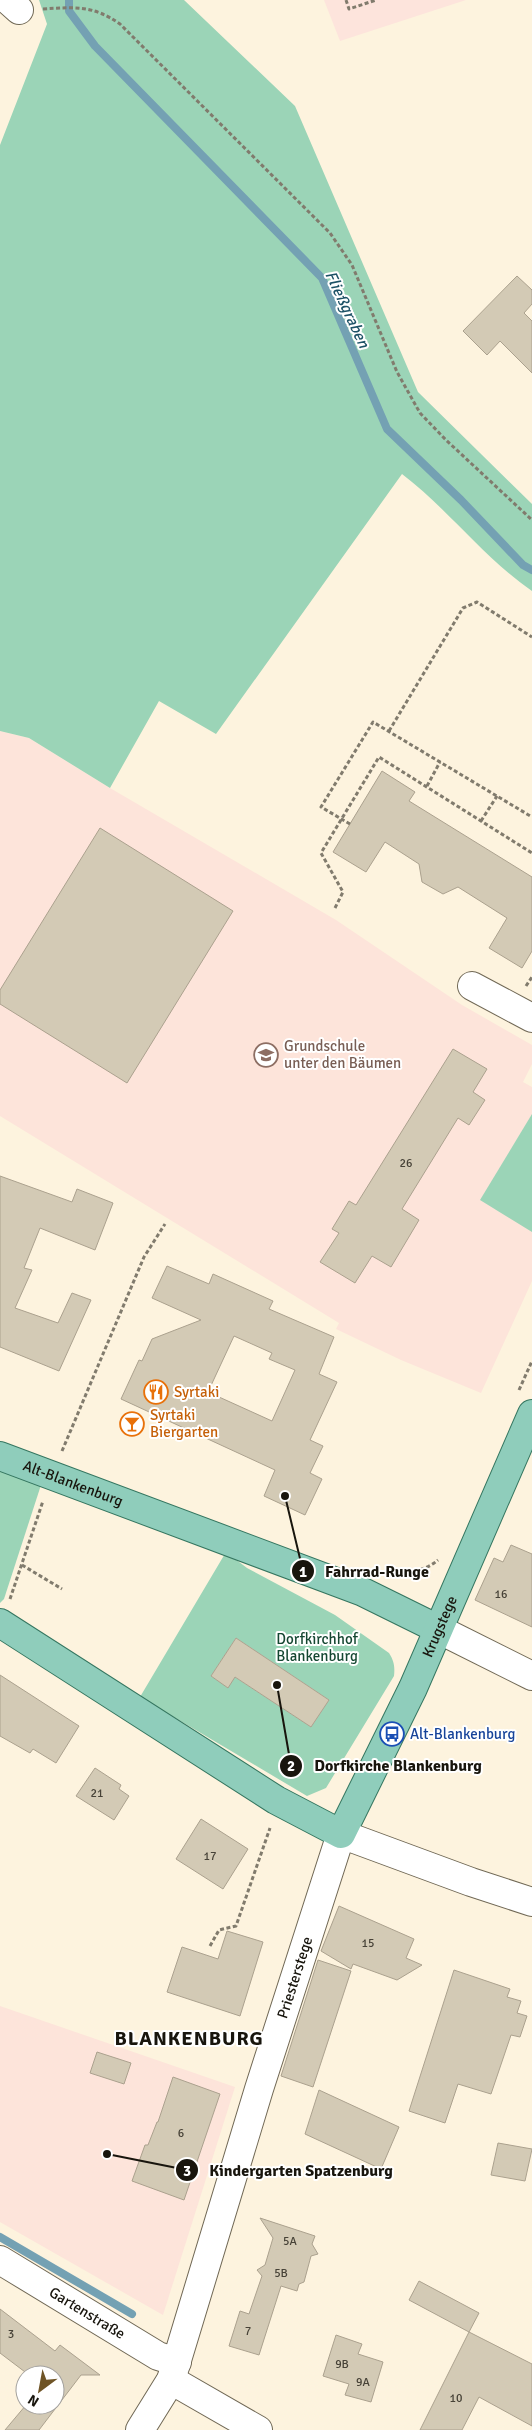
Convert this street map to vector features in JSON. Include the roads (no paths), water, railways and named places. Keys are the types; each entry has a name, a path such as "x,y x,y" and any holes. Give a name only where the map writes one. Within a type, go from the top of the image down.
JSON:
{"main road":[{"name":"Krugstege","path":"341,1834 382,1755 438,1629 524,1405"},
{"name":"Alt-Blankenburg","path":"0,1456 364,1592 438,1629"},
{"path":"5,1612 276,1800 341,1834"}],"street":[{"path":"472,986 532,1018"},
{"name":"Alt-Blankenburg","path":"438,1629 532,1676"},
{"path":"341,1834 471,1882 532,1902"},
{"name":"Priesterstege","path":"140,2430 174,2371 256,2098 341,1834"},
{"name":"Gartenstraße","path":"0,2260 158,2356 174,2371 258,2430"}],"waterway":[{"name":"Fließgraben","path":"69,0 69,11 95,46 322,278 387,429 461,500 523,565 532,570"},
{"path":"0,2237 132,2314"}],"place":[{"name":"Grundschule unter den Bäumen","path":"266,1055"},
{"name":"Syrtaki","path":"156,1392"},
{"name":"Syrtaki Biergarten","path":"132,1424"},
{"name":"Fahrrad-Runge","path":"285,1496"},
{"name":"Dorfkirche Blankenburg","path":"277,1685"},
{"name":"Alt-Blankenburg","path":"392,1734"},
{"name":"Kindergarten Spatzenburg","path":"107,2154"}],"district":[{"name":"BLANKENBURG","path":"189,2038"}],"park label":[{"name":"Dorfkirchhof Blankenburg","path":"317,1648"}]}
